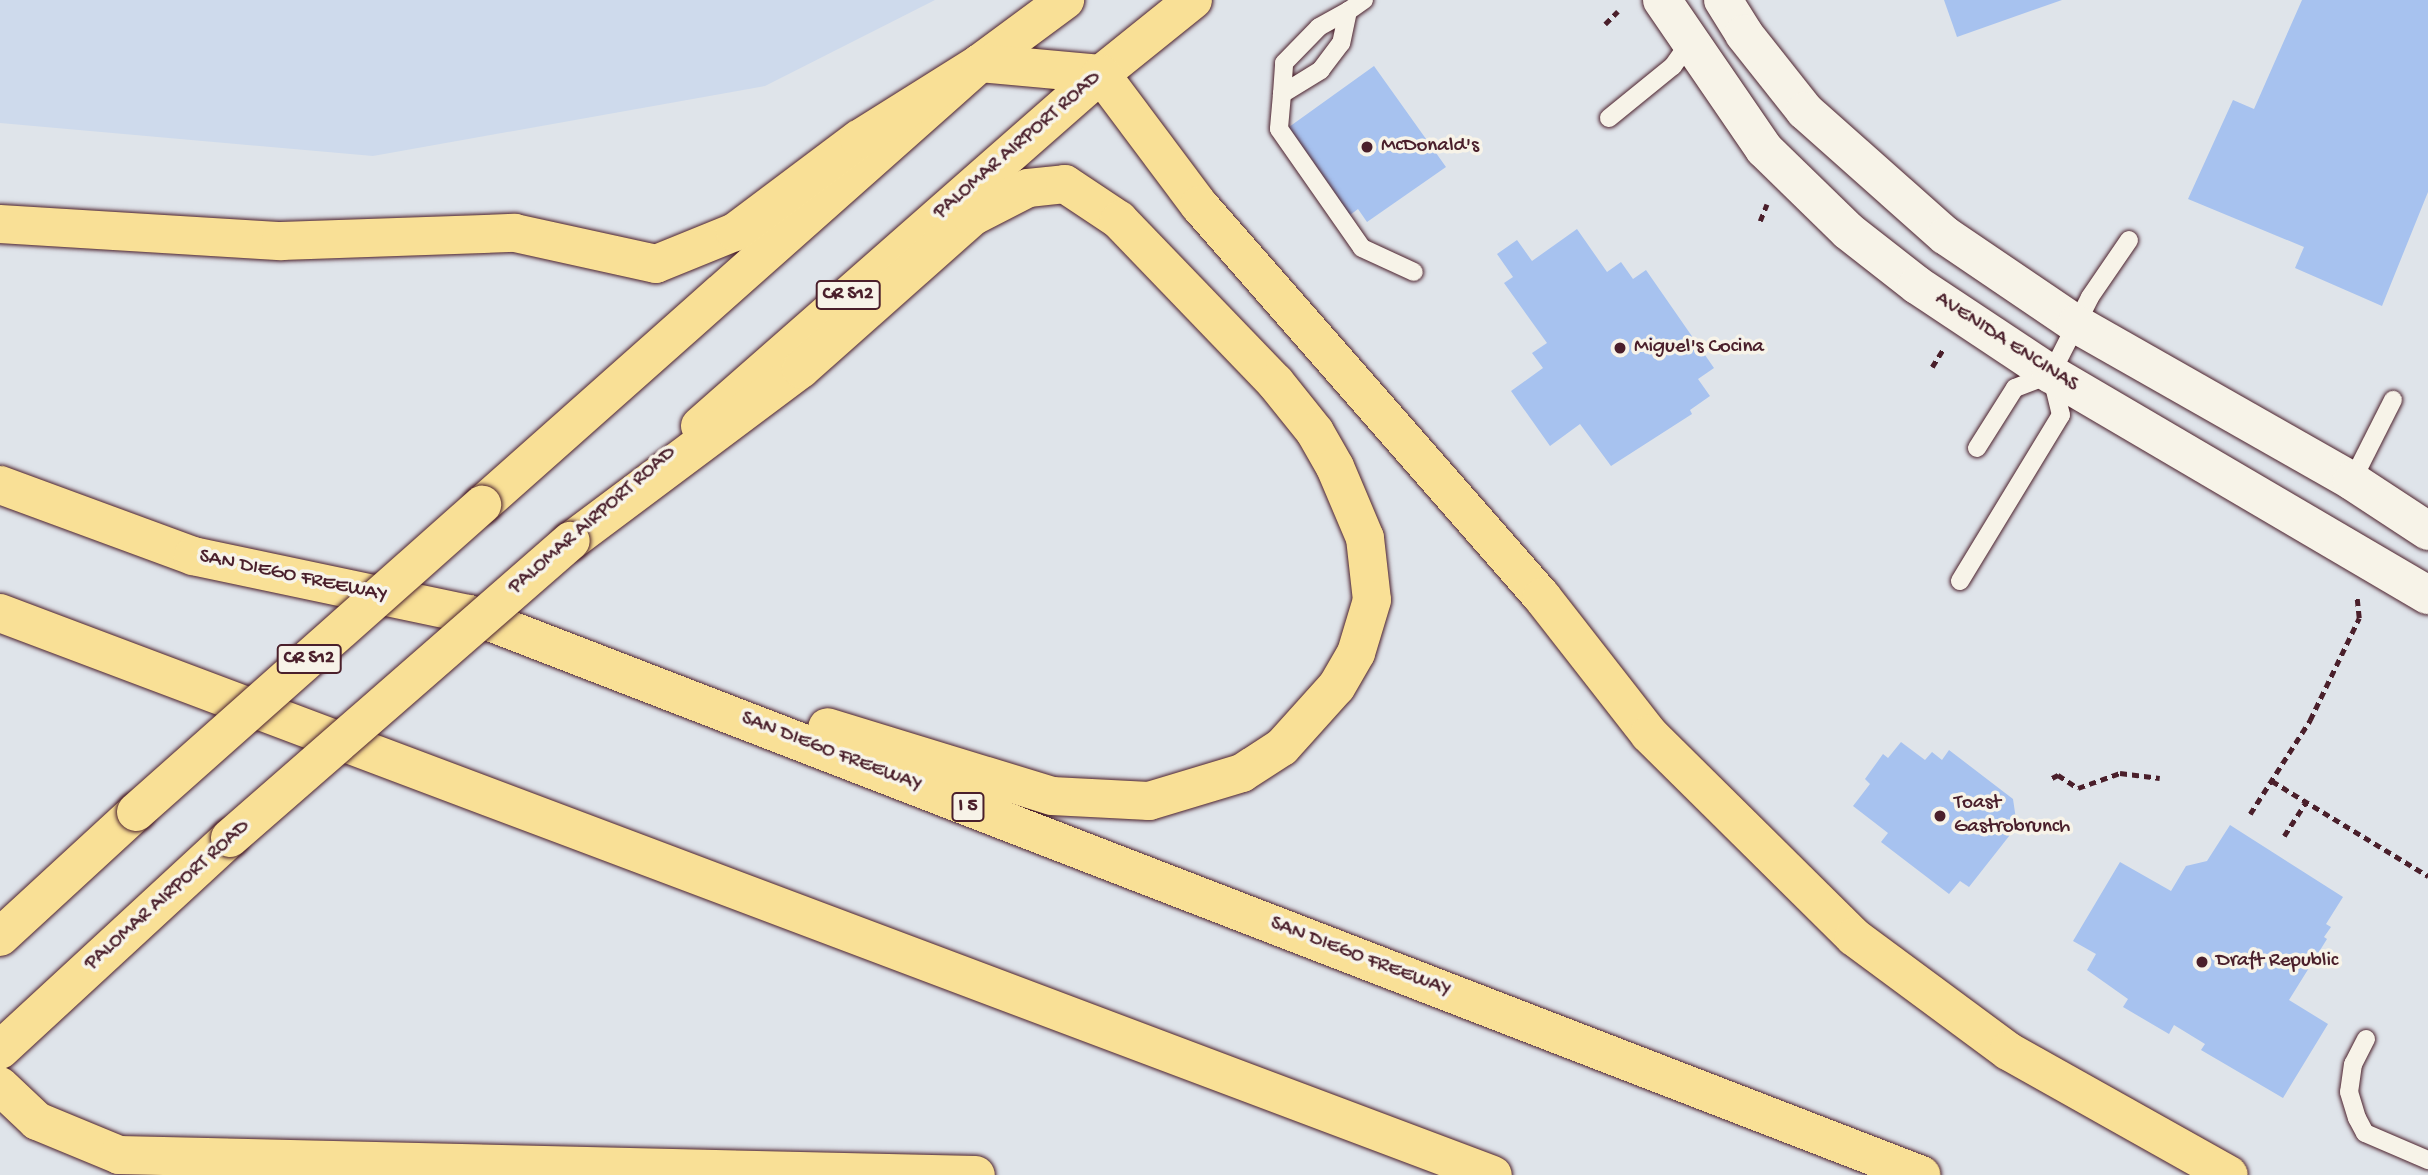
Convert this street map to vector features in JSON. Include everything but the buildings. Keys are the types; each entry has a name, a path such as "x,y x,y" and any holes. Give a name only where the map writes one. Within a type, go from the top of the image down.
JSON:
{"main road":[{"name":"CR S12","path":"0,937 136,812 980,63 1065,0"},
{"name":"PALOMAR AIRPORT ROAD","path":"0,1050 230,838 1101,74 1193,0"},
{"path":"0,223 281,241 515,233 656,264 735,232 859,139 980,63 1101,74 1199,205 1542,597 1649,734 1854,937 2008,1051 2229,1175"},
{"path":"583,530 801,369 972,217 1028,188 1065,184 1119,220 1275,382 1315,432 1366,538 1372,600 1356,653 1315,716 1282,747 1242,773 1149,801 1052,796 723,695 643,680"},
{"name":"SAN DIEGO FREEWAY","path":"0,485 194,556 469,614 1921,1175"},
{"path":"0,612 1493,1175"},
{"path":"0,1086 37,1121 118,1155 976,1175"}],"street":[{"name":"AVENIDA ENCINAS","path":"1662,0 1764,149 1848,231 1917,285 2051,374 2428,595"},
{"path":"1723,0 1744,34 1805,111 1878,180 1946,236 2076,324 2352,481 2428,531"}],"lane":[{"path":"1364,0 1318,27 1284,63 1279,129 1362,248 1414,272"},
{"path":"1282,94 1321,70 1341,43 1348,11"},
{"path":"1609,118 1673,66 1689,43"},
{"path":"1960,581 2061,415 2051,374 2076,324 2129,240"},
{"path":"1977,448 2015,388 2051,374"},
{"path":"2352,481 2393,400"},
{"path":"2366,1039 2353,1064 2348,1091 2357,1118 2365,1133 2428,1160"}],"path":[{"path":"1605,24 1618,11"},
{"path":"1760,221 1770,197"},
{"path":"1932,367 1946,345"},
{"path":"2250,814 2310,720 2359,618 2356,590"},
{"path":"2052,778 2058,775 2078,788 2120,773 2160,778"},
{"path":"2272,781 2428,876"},
{"path":"2284,836 2306,802"}],"shaded area":[{"path":"0,0 935,0 765,86 373,156 0,123"}],"place":[{"name":"McDonald's","path":"1367,147"},
{"name":"Miguel's Cocina","path":"1620,348"},
{"name":"Toast Gastrobrunch","path":"1940,816"},
{"name":"Draft Republic","path":"2202,962"}]}
